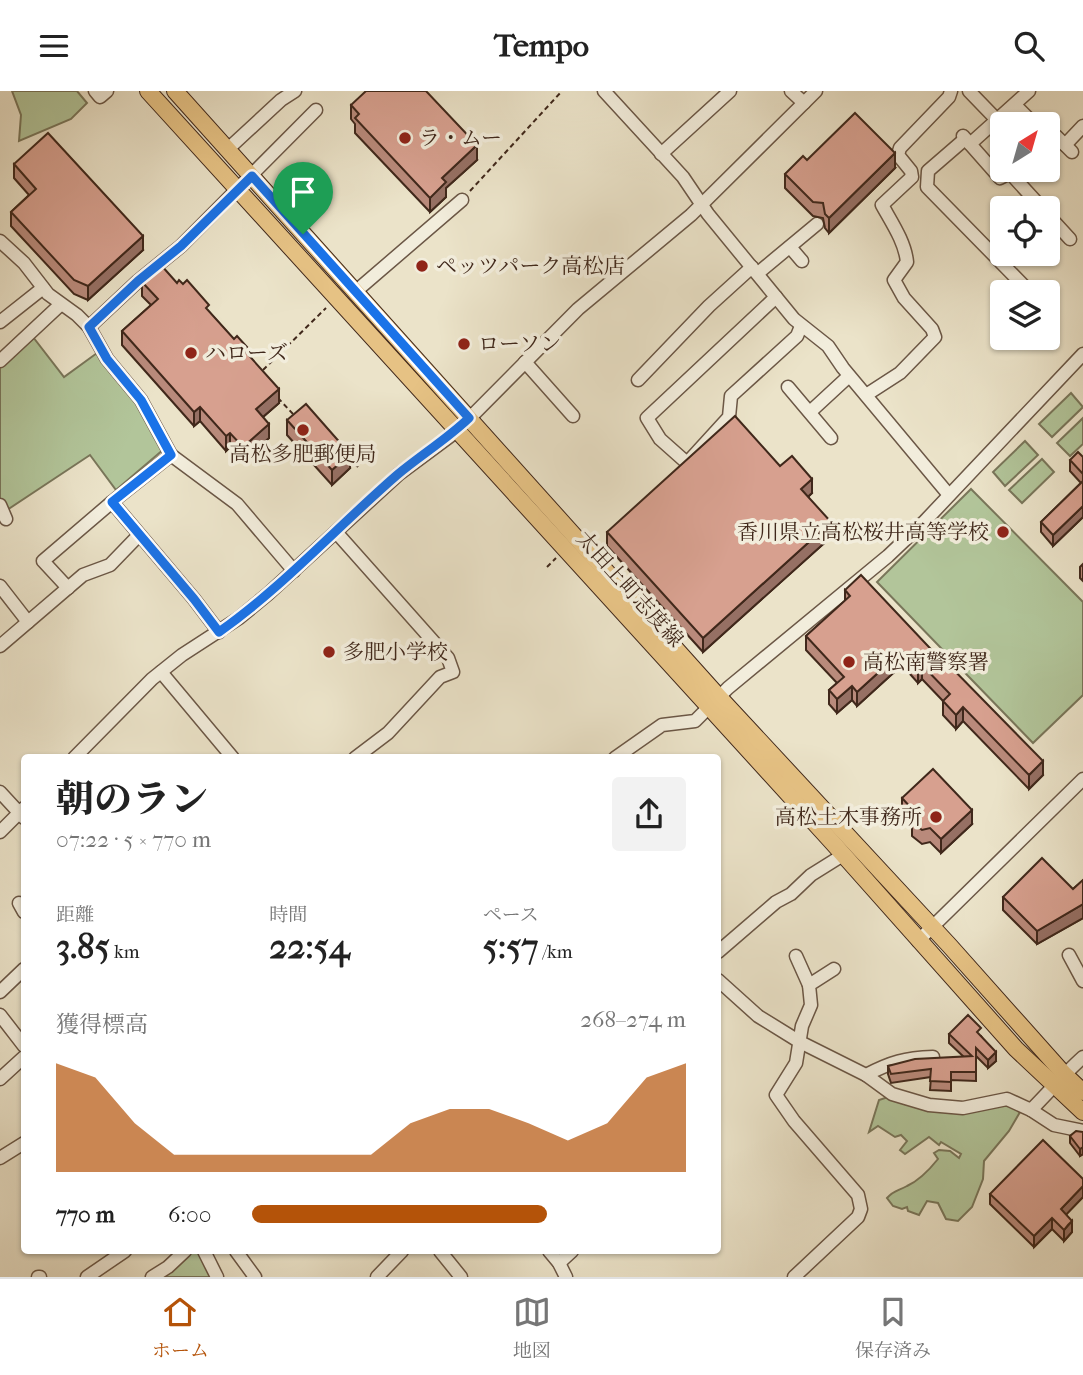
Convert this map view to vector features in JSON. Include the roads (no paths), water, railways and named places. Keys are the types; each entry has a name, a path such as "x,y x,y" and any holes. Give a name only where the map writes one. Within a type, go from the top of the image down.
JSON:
{"main road":[{"name":"太田上町志度線","path":"148,91 457,431 714,701 838,836 932,927 1059,1079 1083,1112"},
{"name":"太田上町志度線","path":"175,91 469,418 714,701"},
{"name":"太田上町志度線","path":"838,836 843,855 1016,1049 1059,1079 1083,1091"}],"street":[{"path":"95,91 100,97 107,91"},
{"path":"228,149 281,100 295,91"},
{"path":"604,91 697,194 701,204 802,326 828,346 849,376 949,495"},
{"path":"661,154 730,91"},
{"path":"791,91 804,103"},
{"path":"78,754 161,672 268,594 399,474 457,431 601,288 663,240 816,91"},
{"path":"866,395 900,373 935,337 932,329 904,298 894,280 907,262 907,257 882,205 912,177 911,171 898,156 900,148 949,97 951,91"},
{"path":"969,91 990,114"},
{"path":"1007,112 1029,91"},
{"path":"1015,105 1022,112"},
{"path":"89,327 138,281 181,246 316,110"},
{"path":"990,126 928,171 928,187 1018,280"},
{"path":"1064,145 1083,126"},
{"path":"938,151 960,133 990,166"},
{"path":"1020,182 1032,196"},
{"path":"355,292 462,200"},
{"path":"638,380 709,306 817,224"},
{"path":"1060,228 1070,239"},
{"path":"0,241 17,255 60,305 78,315 89,327 107,359 141,400 171,455 237,504 294,571"},
{"path":"790,247 802,261"},
{"path":"0,322 43,288"},
{"path":"776,296 648,418 660,439 687,463 729,417 731,396 797,336 802,326"},
{"path":"0,361 60,305"},
{"path":"621,754 662,725 695,721 714,701 888,556 1083,354"},
{"path":"524,362 573,416"},
{"path":"810,412 849,376"},
{"path":"788,387 831,437"},
{"path":"68,588 43,561 171,455"},
{"path":"112,502 219,632"},
{"path":"0,505 6,519"},
{"path":"336,532 448,659 453,672 440,677 388,733 360,754"},
{"path":"0,646 83,575 110,565 139,535"},
{"path":"0,586 28,622"},
{"path":"161,672 230,754"},
{"path":"918,941 1083,779"},
{"path":"0,792 21,810"},
{"path":"0,832 21,814"},
{"path":"721,949 776,902 843,855"},
{"path":"1069,955 1083,981"},
{"path":"794,1277 858,1217 861,1209 858,1195 794,1121 776,1095 796,1063 802,1026 811,1005 809,985 796,956"},
{"path":"809,985 834,969"},
{"path":"0,992 21,972"},
{"path":"721,984 758,1016 800,1042 866,1075 892,1094 929,1105 964,1108 1007,1099 1054,1125 1083,1131"},
{"path":"0,1015 21,1042"},
{"path":"866,1075 905,1058 933,1057"},
{"path":"1031,1110 1083,1057"},
{"path":"0,1079 21,1060"},
{"path":"0,1158 21,1145"},
{"path":"87,1277 121,1254"},
{"path":"152,1277 180,1254"},
{"path":"206,1254 217,1277"},
{"path":"238,1254 255,1277"},
{"path":"377,1277 399,1254"},
{"path":"442,1254 461,1277"},
{"path":"552,1254 566,1277"},
{"path":"559,1263 569,1254"}],"place":[{"name":"ラ・ムー","path":"405,138"},
{"name":"ペッツパーク高松店","path":"422,266"},
{"name":"ローソン","path":"464,344"},
{"name":"ハローズ","path":"191,353"},
{"name":"高松多肥郵便局","path":"303,430"},
{"name":"香川県立高松桜井高等学校","path":"1003,532"},
{"name":"多肥小学校","path":"329,652"},
{"name":"高松南警察署","path":"849,662"},
{"name":"高松土木事務所","path":"936,817"}]}
